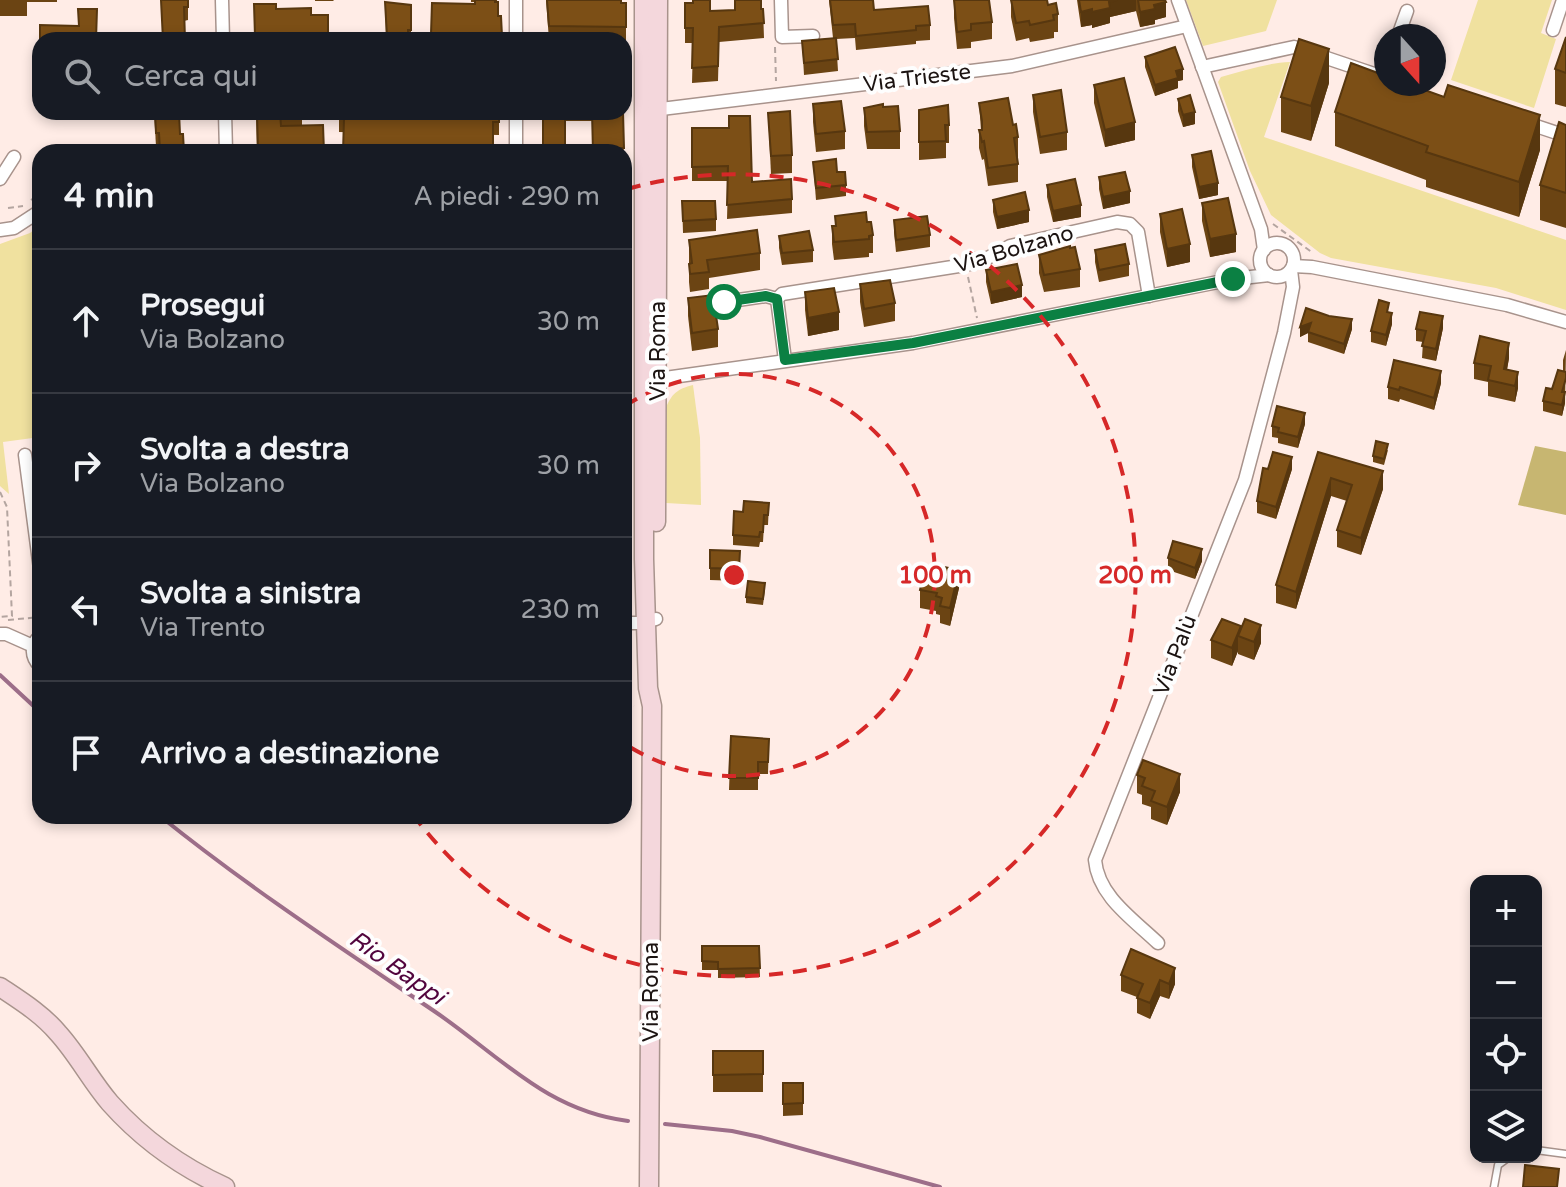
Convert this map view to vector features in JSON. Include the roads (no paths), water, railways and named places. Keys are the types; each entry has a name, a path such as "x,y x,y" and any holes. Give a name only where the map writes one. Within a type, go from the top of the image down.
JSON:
{"street":[{"path":"222,0 223,32"},
{"path":"516,0 516,32"},
{"name":"Via Roma","path":"644,0 651,110 651,380 644,559 652,620 648,688 652,700 649,1187"},
{"name":"Via Roma","path":"651,110 658,0"},
{"path":"781,0 782,37 813,36"},
{"path":"1178,0 1261,229 1263,269 1274,276 1291,299"},
{"path":"1553,30 1563,0"},
{"path":"1402,24 1407,11"},
{"name":"Via Trieste","path":"651,110 1012,66 1187,26"},
{"path":"1202,67 1294,47 1374,72"},
{"path":"1507,117 1566,136"},
{"path":"225,120 226,144"},
{"path":"516,120 516,144"},
{"path":"0,179 14,157"},
{"path":"0,231 14,228 32,216"},
{"name":"Via Bolzano","path":"724,302 766,296 777,299 782,294 980,262 1010,246 1117,222 1130,224 1138,232 1149,296"},
{"path":"1261,229 1312,267"},
{"path":"1233,279 1271,245 1286,248"},
{"name":"Via Palù","path":"1158,943 1106,893 1096,877 1095,860 1245,480 1291,299 1292,268 1286,248"},
{"path":"651,380 913,343 1233,279 1274,276 1292,268 1312,267 1507,305 1566,322"},
{"path":"777,299 785,360"},
{"path":"25,455 32,508"},
{"path":"632,622 652,620"},
{"path":"0,634 32,640"},
{"path":"0,987 30,1007 59,1033 111,1103 154,1146 195,1173 225,1187"}],"lane":[{"path":"1542,1151 1566,1154"},
{"path":"1494,1187 1501,1163"}],"waterway":[{"name":"Rio Bappi","path":"0,675 32,705"},
{"name":"Rio Bappi","path":"170,824 525,1079 572,1106 628,1121"},
{"name":"Rio Bappi","path":"665,1124 760,1137 940,1187"}]}
